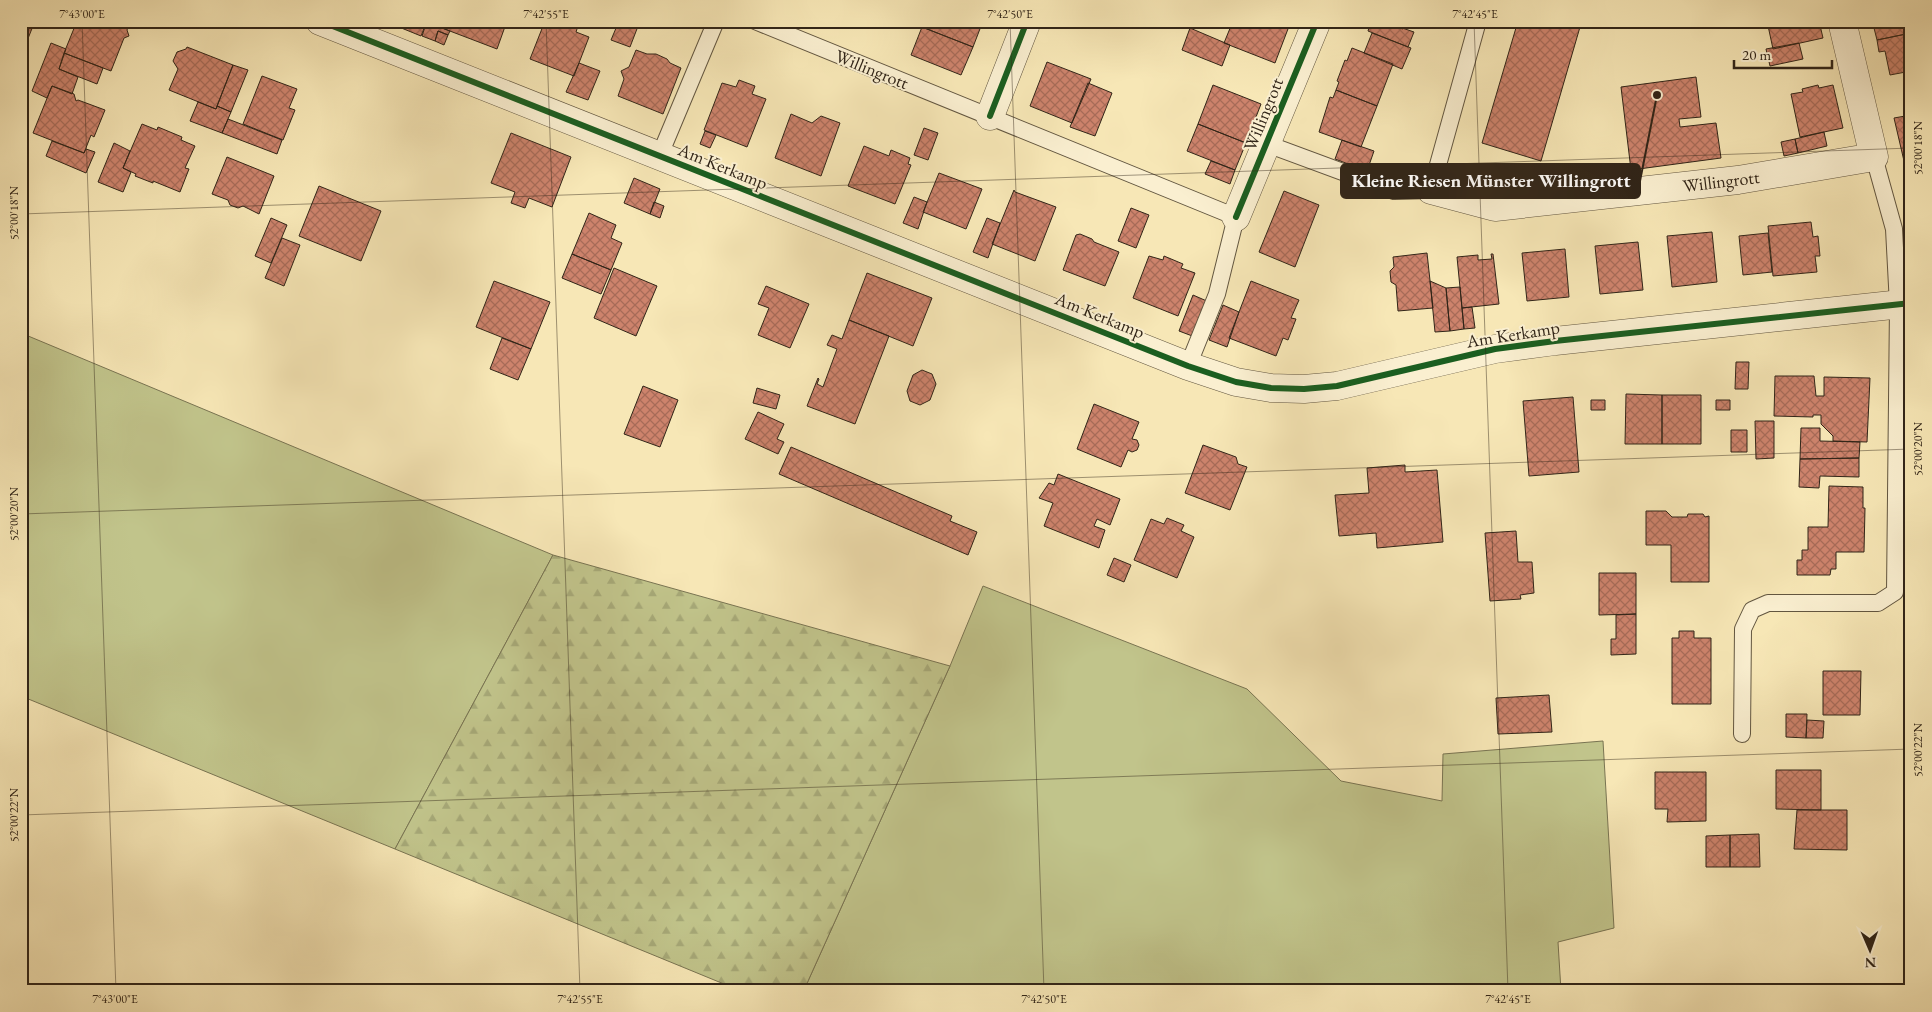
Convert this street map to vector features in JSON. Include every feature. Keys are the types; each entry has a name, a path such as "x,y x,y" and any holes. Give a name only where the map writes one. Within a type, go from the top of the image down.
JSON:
{"street":[{"name":"Am Kerkamp","path":"320,21 1188,366 1236,382 1271,388 1304,389 1337,386 1495,349 1904,304"},
{"path":"990,116 1028,21"},
{"name":"Willingrott","path":"1236,217 1317,21"},
{"path":"1842,21 1874,157"},
{"name":"Willingrott","path":"1431,190 1495,207 1738,180 1874,157"}],"lane":[{"path":"659,157 716,21"},
{"name":"Willingrott","path":"755,21 1236,217"},
{"path":"1267,144 1394,191 1431,190 1478,21"},
{"path":"1742,734 1744,630 1752,610 1768,603 1878,603 1895,592 1904,304 1894,230 1874,157"},
{"path":"1188,366 1217,294 1236,217"}],"green space":[{"path":"21,333 553,555 395,849 21,696"},
{"path":"553,555 950,666 804,990 806,991 741,991 395,849"},
{"path":"983,586 1247,689 1341,781 1442,801 1443,754 1603,741 1614,928 1558,942 1561,991 804,990 950,666"}],"building":[{"path":"21,21 35,21 27,41 21,39"},
{"path":"77,21 122,21 129,24 127,30 129,36 124,38 111,71 64,53"},
{"path":"396,21 427,21 421,36 394,25"},
{"path":"427,21 445,21 442,28 450,31 448,35 438,31 435,41 422,36"},
{"path":"445,21 507,21 497,49 442,28"},
{"path":"545,21 559,25 560,21 566,21 578,26 576,32 589,37 574,76 530,59"},
{"path":"619,21 640,21 630,47 611,40"},
{"path":"924,21 983,21 973,47 922,27"},
{"path":"1233,21 1291,21 1275,63 1224,43"},
{"path":"1371,21 1382,21 1414,32 1408,47 1368,31"},
{"path":"1382,21 1406,21 1403,29"},
{"path":"1518,21 1563,21 1580,27 1541,161 1482,143"},
{"path":"1767,21 1819,21 1823,38 1773,49"},
{"path":"1878,21 1911,21 1911,33 1877,40 1874,28 1880,27"},
{"path":"922,27 973,47 961,75 911,55"},
{"path":"1190,28 1230,45 1222,66 1182,50"},
{"path":"438,31 448,35 444,45 435,41"},
{"path":"1372,33 1411,48 1402,69 1364,53"},
{"path":"1911,33 1911,71 1890,75 1885,51 1879,52 1877,40"},
{"path":"51,43 66,49 59,69 78,77 72,94 52,86 47,98 32,91"},
{"path":"1799,43 1803,59 1770,66 1766,49"},
{"path":"187,47 233,65 216,109 169,90 178,69 173,61 177,52"},
{"path":"1352,48 1393,64 1377,106 1336,90 1339,82 1337,81 1345,60 1347,61"},
{"path":"636,50 647,54 656,54 681,68 663,114 618,96 624,79 621,71 629,67"},
{"path":"64,53 103,68 97,84 59,69"},
{"path":"1047,62 1091,79 1072,123 1030,106"},
{"path":"579,63 600,71 588,100 566,92"},
{"path":"233,65 248,70 231,112 217,106"},
{"path":"262,76 297,89 289,108 295,110 283,140 243,124"},
{"path":"1696,77 1701,117 1679,119 1680,127 1716,123 1721,158 1631,170 1621,87"},
{"path":"739,80 755,86 752,94 766,99 747,147 704,130 722,83 736,87"},
{"path":"1088,83 1112,93 1095,136 1070,127"},
{"path":"1213,85 1261,104 1246,143 1198,124"},
{"path":"1818,85 1819,88 1833,85 1843,128 1800,137 1791,94 1803,92 1802,89"},
{"path":"52,86 74,94 76,101 78,100 105,110 94,137 91,135 84,153 33,133"},
{"path":"1336,90 1377,106 1361,147 1319,132 1330,97 1333,98"},
{"path":"198,102 216,109 217,106 231,112 222,133 190,121"},
{"path":"791,114 812,123 821,116 840,123 821,176 775,158"},
{"path":"1911,115 1911,160 1904,161 1894,118"},
{"path":"228,119 282,140 277,154 222,133"},
{"path":"142,124 157,130 158,127 182,137 181,140 195,146 185,168 189,169 180,192 135,176 136,174 123,168"},
{"path":"1198,124 1246,143 1235,170 1187,151"},
{"path":"924,128 938,133 928,160 914,155"},
{"path":"705,131 716,135 710,148 700,144"},
{"path":"1824,132 1827,146 1798,153 1795,139"},
{"path":"511,133 571,157 552,207 529,198 525,208 511,203 515,192 491,183"},
{"path":"1795,139 1798,153 1784,156 1781,142"},
{"path":"1342,140 1374,151 1367,171 1335,159"},
{"path":"52,141 84,153 86,149 95,152 86,173 46,156"},
{"path":"114,143 130,151 123,168 131,172 123,192 98,182"},
{"path":"864,146 889,156 891,150 910,158 908,164 911,165 895,204 848,186"},
{"path":"227,157 274,176 259,214 243,206 238,208 230,205 228,200 212,194"},
{"path":"1211,161 1235,170 1230,184 1205,174"},
{"path":"939,173 982,189 966,229 923,212"},
{"path":"634,178 660,189 650,214 624,203"},
{"path":"319,186 381,211 361,261 299,236"},
{"path":"1014,190 1056,207 1035,261 992,244"},
{"path":"1284,191 1319,205 1295,267 1259,252"},
{"path":"914,197 927,202 918,229 903,223"},
{"path":"654,202 664,206 660,218 650,214"},
{"path":"1131,208 1149,215 1136,248 1118,241"},
{"path":"589,213 616,225 611,238 622,243 611,270 572,254"},
{"path":"271,218 287,225 271,263 255,256"},
{"path":"987,218 1000,223 988,258 973,252"},
{"path":"1811,222 1813,237 1818,236 1820,256 1815,256 1817,272 1773,276 1768,226"},
{"path":"1712,232 1717,282 1672,287 1667,236"},
{"path":"1768,233 1772,272 1743,275 1739,236"},
{"path":"1080,234 1119,252 1105,286 1063,270 1076,235"},
{"path":"282,238 300,245 284,286 265,278"},
{"path":"1638,242 1643,290 1600,294 1595,246"},
{"path":"1565,249 1569,297 1527,301 1522,253"},
{"path":"1427,253 1433,308 1398,311 1396,285 1391,282 1390,271 1394,267 1393,257"},
{"path":"572,254 611,270 601,294 562,278"},
{"path":"1491,254 1493,254 1499,304 1462,308 1457,257 1478,255 1478,260 1492,259"},
{"path":"1149,256 1163,260 1164,256 1183,264 1181,268 1195,273 1178,316 1133,298"},
{"path":"614,268 657,286 636,336 594,318"},
{"path":"867,273 932,298 913,346 849,320"},
{"path":"494,281 550,302 531,349 476,327"},
{"path":"1251,281 1299,300 1291,318 1296,319 1288,340 1283,338 1276,356 1229,338"},
{"path":"1430,281 1446,288 1450,331 1435,332"},
{"path":"766,286 809,304 790,348 758,335 769,308 758,304"},
{"path":"1460,287 1464,329 1450,331 1446,288"},
{"path":"1193,295 1209,302 1195,337 1179,331"},
{"path":"1223,305 1239,312 1227,347 1209,340"},
{"path":"1472,307 1475,328 1464,329 1462,308"},
{"path":"849,320 889,336 855,424 807,406 818,378 817,384 823,387 837,349 827,345 832,335 842,339"},
{"path":"502,338 531,349 518,380 490,369"},
{"path":"1736,362 1749,362 1748,389 1735,389"},
{"path":"922,370 932,374 936,384 930,400 920,405 910,401 907,391 913,375"},
{"path":"1775,376 1814,376 1816,396 1824,396 1824,377 1870,378 1867,442 1833,441 1833,436 1821,424 1821,415 1813,415 1813,417 1774,416"},
{"path":"643,386 678,400 660,447 624,434"},
{"path":"757,388 780,395 776,409 753,403"},
{"path":"1626,394 1662,395 1662,444 1625,444"},
{"path":"1662,395 1701,395 1701,444 1662,444"},
{"path":"1573,397 1579,472 1529,476 1523,401"},
{"path":"1591,400 1605,400 1605,410 1591,410"},
{"path":"1716,400 1730,400 1730,410 1716,410"},
{"path":"1094,404 1139,422 1132,439 1137,440 1139,445 1137,450 1132,452 1128,450 1121,467 1077,449"},
{"path":"758,412 784,424 777,439 784,442 778,454 745,439"},
{"path":"1755,421 1774,421 1774,458 1756,459"},
{"path":"1801,428 1820,428 1820,441 1860,442 1859,458 1800,459"},
{"path":"1731,430 1747,430 1747,452 1731,452"},
{"path":"1203,445 1236,457 1238,464 1247,467 1230,510 1185,493"},
{"path":"791,447 952,516 950,521 977,532 968,555 779,474"},
{"path":"1859,458 1859,477 1820,476 1819,488 1799,487 1800,459"},
{"path":"1405,465 1405,472 1437,470 1443,542 1377,548 1376,533 1339,536 1335,495 1369,493 1367,468"},
{"path":"1058,474 1120,499 1110,525 1097,519 1094,526 1105,530 1099,548 1044,526 1053,503 1039,498 1049,483 1054,485"},
{"path":"1829,486 1863,487 1863,508 1865,508 1864,552 1836,552 1836,569 1831,569 1830,575 1797,575 1797,560 1802,560 1802,550 1808,550 1808,527 1828,527"},
{"path":"1646,511 1666,511 1672,517 1687,517 1688,514 1709,516 1709,582 1671,582 1671,545 1646,545"},
{"path":"1167,518 1184,525 1181,531 1194,537 1177,578 1134,560 1151,519 1164,524"},
{"path":"1516,531 1518,562 1532,562 1534,593 1520,595 1521,599 1490,601 1485,533"},
{"path":"1114,558 1131,565 1124,582 1107,575"},
{"path":"1599,573 1636,573 1636,614 1599,615"},
{"path":"1636,614 1636,654 1611,655 1611,639 1616,639 1616,615"},
{"path":"1679,631 1694,631 1694,638 1711,638 1711,704 1672,704 1672,638 1679,638"},
{"path":"1823,671 1861,671 1860,715 1823,715"},
{"path":"1549,695 1552,732 1498,734 1496,698"},
{"path":"1786,714 1807,714 1806,738 1786,737"},
{"path":"1807,720 1824,721 1823,738 1806,738"},
{"path":"1776,770 1821,770 1821,810 1776,809"},
{"path":"1655,772 1706,772 1706,821 1667,822 1668,809 1655,809"},
{"path":"1797,810 1847,810 1847,850 1794,849"},
{"path":"1759,834 1760,867 1730,867 1730,835"},
{"path":"1730,835 1730,867 1706,867 1706,836"}],"cycle path":[{"path":"320,21 1188,366 1236,382 1271,388 1304,389 1337,386 1495,349 1911,303"},
{"path":"990,116 1027,21"},
{"path":"1236,217 1317,21"}],"place":[{"name":"Kleine Riesen Münster Willingrott","path":"1657,95"}]}
